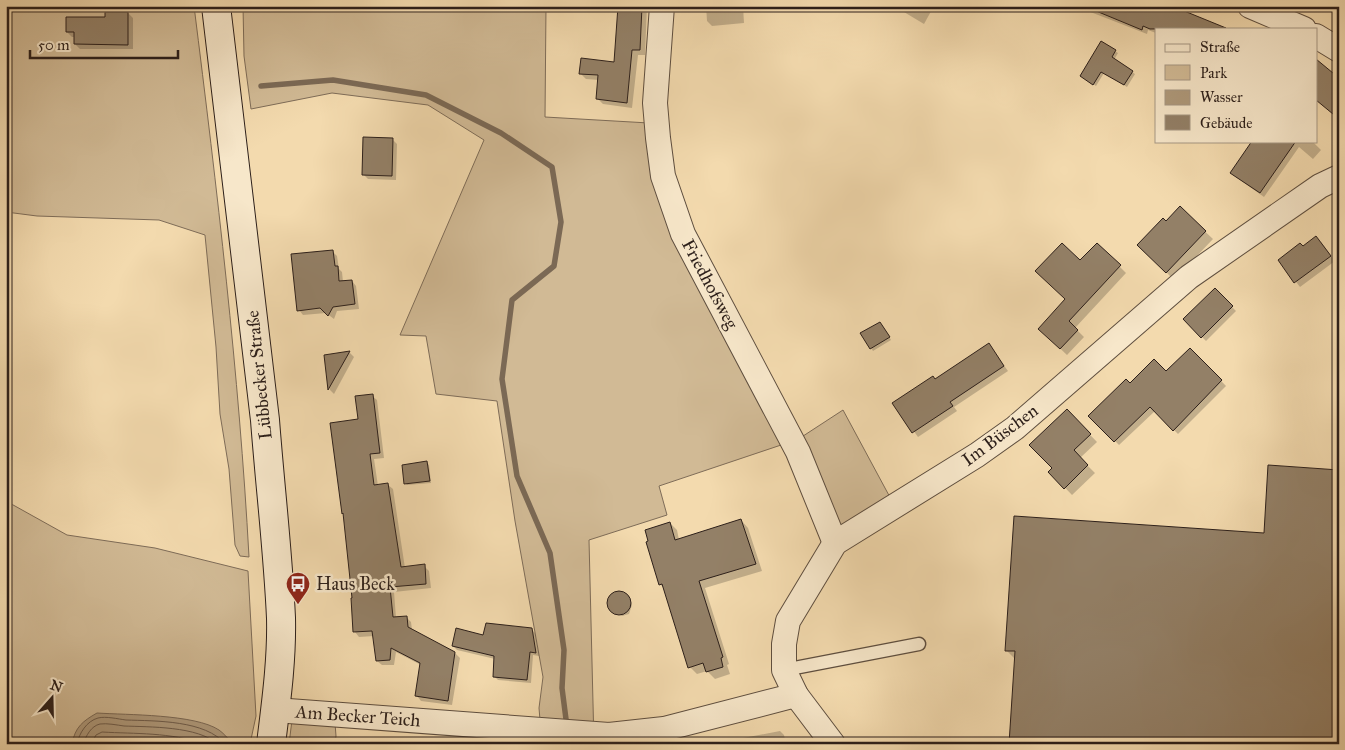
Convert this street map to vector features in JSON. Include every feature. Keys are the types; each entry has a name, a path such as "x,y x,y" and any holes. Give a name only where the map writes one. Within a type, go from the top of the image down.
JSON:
{"main road":[{"name":"Lübbecker Straße","path":"216,6 265,420 277,553 281,620 271,744"}],"street":[{"name":"Friedhofsweg","path":"662,6 655,103 663,176 683,234 798,452 835,543"},
{"path":"1250,6 1302,28"},
{"path":"1318,37 1339,50"},
{"name":"Im Büschen","path":"833,744 796,695 784,670 784,644 788,620 835,543 978,455 1015,428 1189,277 1320,186 1339,177"},
{"name":"Am Becker Teich","path":"275,710 608,735 664,729 796,695"}],"lane":[{"path":"784,670 919,644"}],"green space":[{"path":"6,6 194,6 219,212 233,350 249,557 240,556 235,545 229,469 220,414 216,347 205,235 159,220 37,216 6,212"},
{"path":"243,6 546,6 545,117 649,123 651,149 797,440 843,410 892,501 835,538 796,440 659,486 667,515 589,540 594,744 542,744 539,708 543,677 515,521 497,401 436,394 426,336 400,335 484,140 428,105 332,93 251,109 244,56"},
{"path":"6,501 67,535 155,548 248,571 256,716 250,744 230,744 230,741 73,738 72,744 6,744 6,699 12,690 6,685"},
{"path":"292,720 335,723 335,744 289,744"}],"water":[{"path":"97,713 160,716 194,721 219,730 230,741 230,744 72,744 75,733 80,725"}],"building":[{"path":"618,6 642,6 640,50 632,50 627,103 596,99 598,75 579,74 581,58 614,62"},
{"path":"1084,6 1172,6 1226,28 1150,29 1143,26 1142,30"},
{"path":"105,12 128,12 128,45 74,44 74,32 66,32 66,17 105,17"},
{"path":"1101,41 1116,50 1112,57 1133,71 1124,85 1101,72 1093,85 1080,76"},
{"path":"1318,61 1339,78 1339,119 1318,102"},
{"path":"363,137 393,138 392,176 362,175"},
{"path":"1251,142 1295,142 1260,193 1230,173"},
{"path":"1180,206 1206,231 1166,273 1137,245 1163,218 1166,221"},
{"path":"1316,236 1331,256 1294,283 1278,260 1300,243 1303,246"},
{"path":"1062,243 1080,260 1097,243 1121,265 1069,321 1078,330 1060,349 1038,329 1065,299 1035,271"},
{"path":"333,250 335,266 338,266 339,281 352,280 355,304 333,307 328,316 320,308 297,311 291,254"},
{"path":"1215,288 1233,306 1201,338 1183,319"},
{"path":"880,322 890,337 870,349 860,333"},
{"path":"989,343 1004,366 950,402 953,406 912,433 892,403 933,376 935,379"},
{"path":"1190,348 1222,380 1173,431 1150,407 1114,442 1088,416 1126,379 1130,383 1154,359 1166,371"},
{"path":"350,351 328,390 324,355"},
{"path":"373,394 380,453 370,454 374,485 388,483 401,567 425,564 426,584 390,587 393,617 407,616 408,627 455,652 448,701 415,696 420,663 391,648 390,660 376,661 372,631 353,632 352,598 343,513 330,423 358,419 355,396"},
{"path":"1067,409 1091,434 1074,450 1088,465 1064,489 1048,472 1052,468 1029,445"},
{"path":"427,461 430,481 404,484 402,465"},
{"path":"1268,465 1339,470 1339,744 1009,744 1015,651 1005,651 1014,516 1264,533"},
{"path":"741,519 756,564 699,581 723,657 721,658 723,667 706,672 703,663 688,668 662,584 659,585 646,542 648,541 645,530 670,522 675,540"},
{"path":"619,591 627,595 631,603 627,611 619,615 611,611 607,603 611,595"},
{"path":"486,623 532,628 536,653 530,652 527,680 493,677 494,656 452,646 456,628 483,635"}],"waterway":[{"path":"261,86 333,80 426,95 501,133 552,167 561,222 554,266 512,300 502,379 517,476 550,553 564,650 562,688 567,727"}],"place":[{"name":"Haus Beck","path":"298,605"}]}
